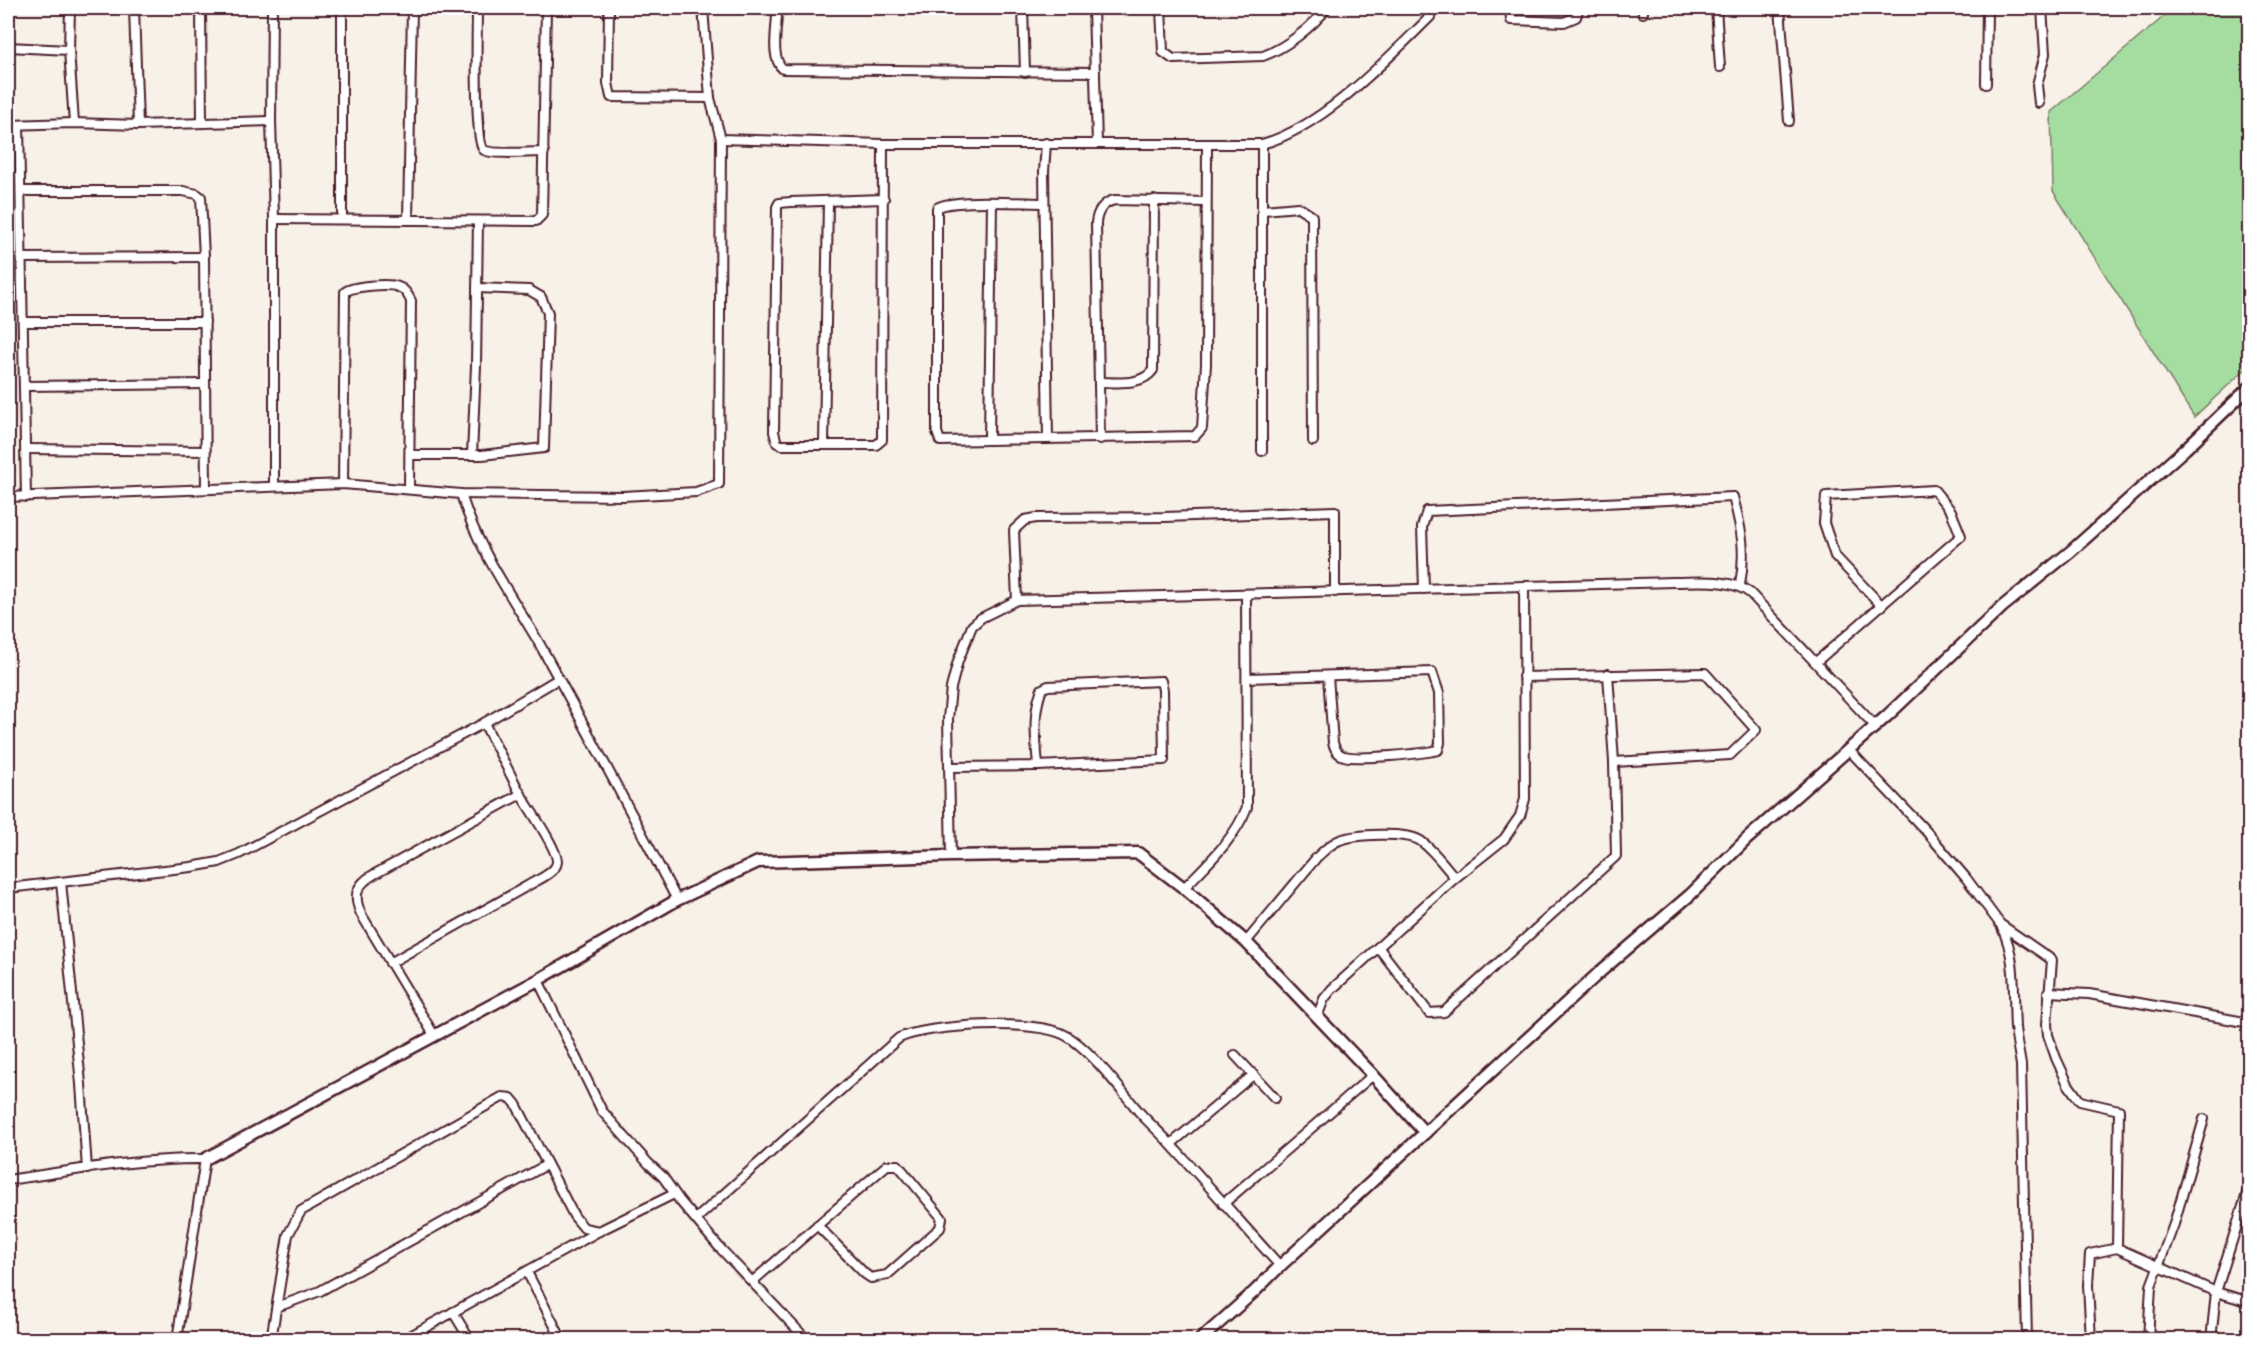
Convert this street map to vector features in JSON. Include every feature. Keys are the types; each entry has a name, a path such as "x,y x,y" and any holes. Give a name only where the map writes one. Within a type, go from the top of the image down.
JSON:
{"street":[{"path":"70,8 69,50 74,123"},
{"path":"135,8 138,125"},
{"path":"201,8 202,122"},
{"path":"272,8 274,486"},
{"path":"342,8 342,218"},
{"path":"408,220 412,8"},
{"path":"477,8 477,116 481,147 485,151 494,152 544,153"},
{"path":"274,219 536,221 542,215 546,8"},
{"path":"609,8 608,83 611,97 710,98"},
{"path":"8,497 343,484 462,494 622,496 696,492 719,484 721,139 710,98 704,8"},
{"path":"784,8 777,13 776,56 783,69 1095,72"},
{"path":"1023,8 1026,72"},
{"path":"1093,8 1097,144"},
{"path":"1161,8 1163,52 1173,59 1263,56 1303,32 1327,8"},
{"path":"721,139 883,144 1262,144 1280,139 1314,120 1381,64 1431,17 1423,8"},
{"path":"1510,8 1511,20 1564,22 1576,16 1579,8"},
{"path":"1716,8 1720,67"},
{"path":"1780,8 1789,121"},
{"path":"1986,84 1987,8"},
{"path":"2039,103 2037,85 2045,54 2043,8"},
{"path":"8,47 69,50"},
{"path":"8,125 74,123 138,125 271,121"},
{"path":"19,125 26,496"},
{"path":"1046,143 1044,203 1048,439"},
{"path":"883,144 884,199 882,440 876,445 781,445 777,443 774,432 776,211 779,203 884,199"},
{"path":"1262,144 1262,451"},
{"path":"1044,203 945,204 939,206 936,211 938,435 942,442 989,439 1195,436 1202,428 1206,364 1207,145"},
{"path":"22,191 183,191 197,194 202,201 206,488"},
{"path":"1099,382 1139,380 1153,370 1154,200"},
{"path":"824,445 828,201"},
{"path":"1100,439 1097,216 1104,205 1110,201 1206,202"},
{"path":"989,439 992,202"},
{"path":"1263,210 1298,207 1312,216 1313,441"},
{"path":"472,455 478,220"},
{"path":"22,258 204,257"},
{"path":"343,484 345,292 356,287 395,286 405,291 411,301 409,488"},
{"path":"411,455 472,455 544,448 548,313 541,297 530,290 477,288"},
{"path":"24,322 205,322"},
{"path":"25,386 205,384"},
{"path":"1200,1340 1601,971 1690,895 1748,838 1875,726 2002,607 2070,552 2250,387"},
{"path":"26,449 205,451"},
{"path":"1816,662 1882,606 1961,536 1951,511 1934,490 1826,496 1824,523 1835,556 1882,606"},
{"path":"462,494 466,510 485,550 558,679 677,900"},
{"path":"1424,589 1422,526 1427,511 1733,497 1743,534 1743,566 1740,585"},
{"path":"1017,600 1014,530 1025,520 1036,518 1165,517 1335,511 1335,592"},
{"path":"951,856 948,719 951,688 964,643 972,626 981,618 1017,600 1705,582 1740,585 1875,726"},
{"path":"1317,1017 1324,999 1332,988 1455,878 1504,839 1520,816 1525,800 1524,586"},
{"path":"1184,888 1215,856 1234,831 1247,807 1246,595"},
{"path":"1247,678 1432,672 1439,693 1440,743 1438,750 1360,757 1344,756 1337,752 1333,743 1328,676"},
{"path":"1523,677 1705,673 1756,730 1730,754 1614,762"},
{"path":"1378,947 1429,1013 1444,1012 1616,856 1614,762 1608,674"},
{"path":"8,888 219,862 249,849 484,723 558,679"},
{"path":"950,767 1038,766 1164,760 1164,690 1161,681 1048,686 1042,689 1035,722 1038,766"},
{"path":"390,963 529,885 556,866 554,851 484,723"},
{"path":"1848,749 1926,831 1966,878 2000,924 2012,953 2015,1029 2021,1065 2027,1340"},
{"path":"434,1035 357,905 355,895 361,884 521,794"},
{"path":"1246,942 1317,857 1340,839 1395,835 1416,839 1426,846 1455,878"},
{"path":"8,1180 87,1169 205,1159 538,980 677,900 758,862 1138,853 1184,888 1246,942 1425,1133"},
{"path":"61,882 87,1169"},
{"path":"2000,924 2052,960 2046,1013 2048,1035 2068,1084 2080,1101 2119,1110 2117,1248"},
{"path":"538,980 602,1111 663,1177 674,1194 719,1247 807,1340"},
{"path":"2048,992 2090,994 2250,1023"},
{"path":"696,1219 889,1045 910,1033 926,1030 972,1026 1029,1027 1047,1029 1063,1034 1074,1041 1113,1080 1142,1115 1171,1144 1280,1266"},
{"path":"1235,1055 1275,1098"},
{"path":"1171,1144 1253,1075"},
{"path":"1224,1203 1373,1075"},
{"path":"271,1340 288,1235 301,1211 502,1097 511,1098 516,1104 546,1165 579,1223 584,1228 599,1231"},
{"path":"2148,1340 2151,1287 2174,1224 2204,1119"},
{"path":"177,1340 205,1159"},
{"path":"278,1307 320,1291 546,1165"},
{"path":"753,1281 817,1225 887,1165 898,1165 942,1218 940,1228 887,1275 871,1278 865,1275 817,1225"},
{"path":"2211,1340 2216,1292 2250,1184"},
{"path":"403,1340 599,1231 674,1194"},
{"path":"2091,1340 2088,1285 2090,1254 2117,1248 2216,1292 2250,1302"},
{"path":"527,1272 562,1340"},
{"path":"453,1312 470,1340"}],"green space":[{"path":"2174,8 2250,8 2249,366 2194,417 2053,191 2051,112"}]}
